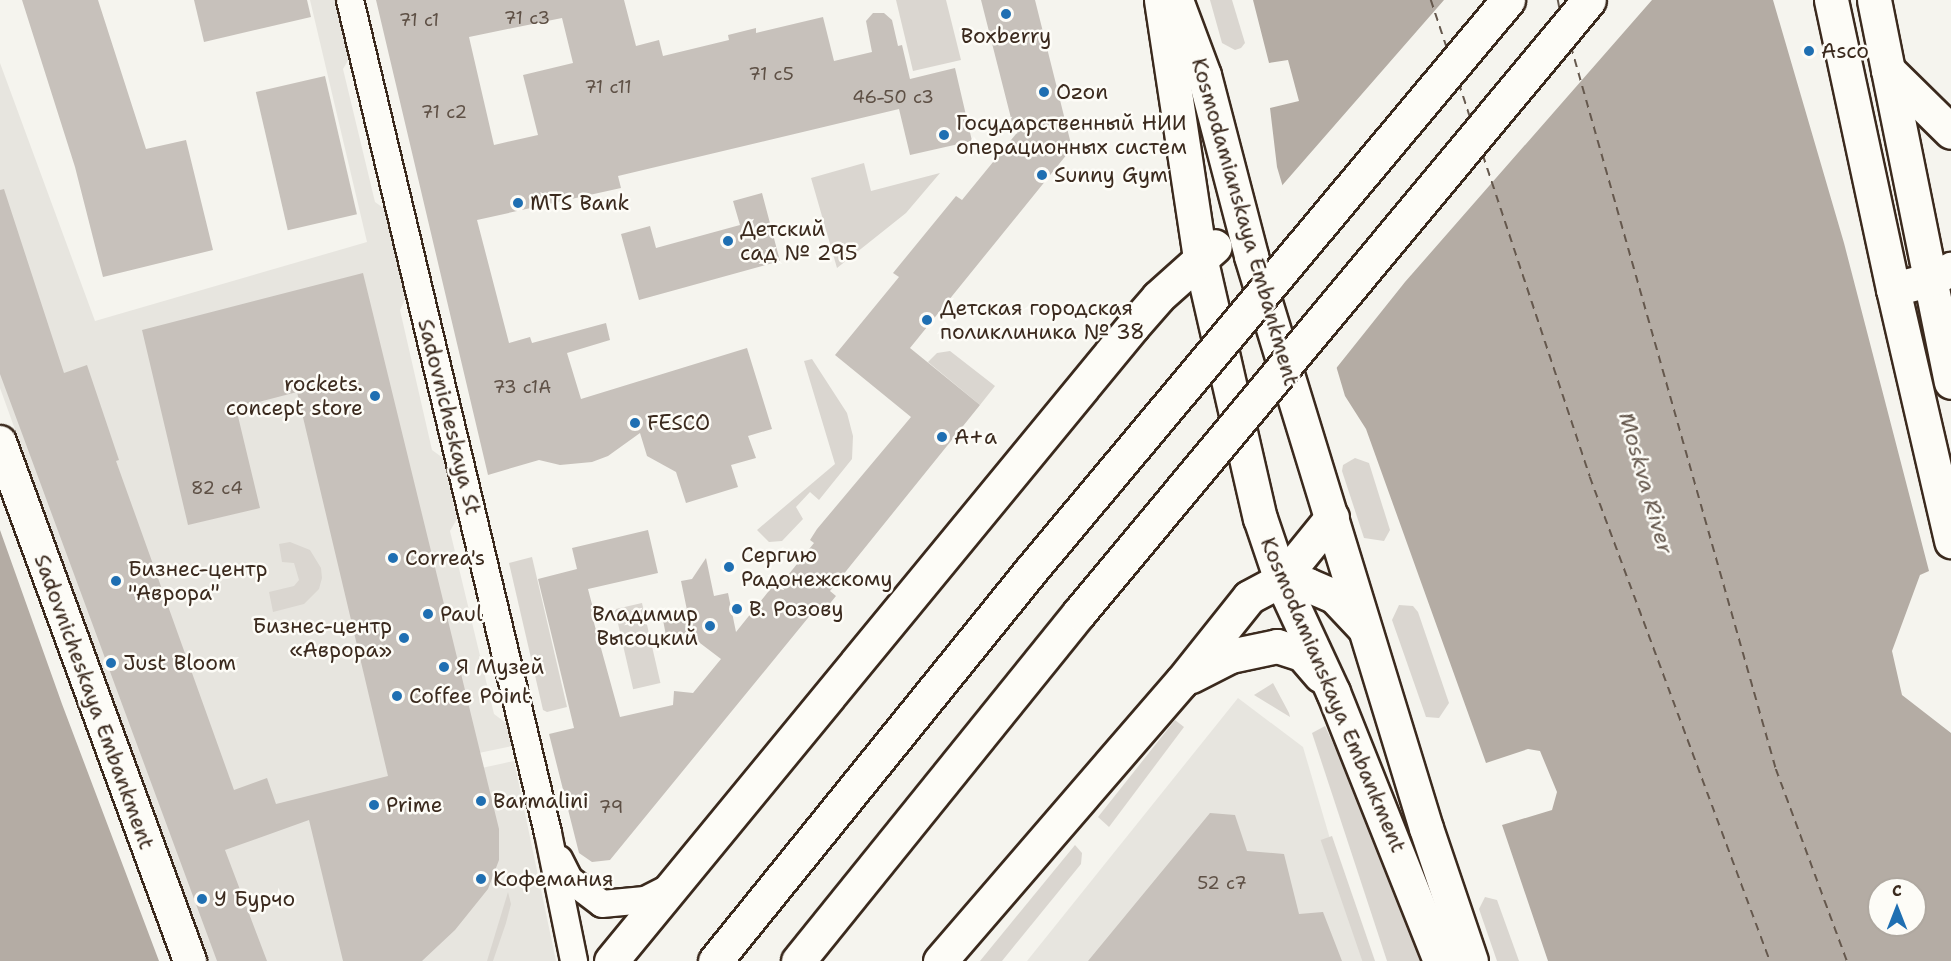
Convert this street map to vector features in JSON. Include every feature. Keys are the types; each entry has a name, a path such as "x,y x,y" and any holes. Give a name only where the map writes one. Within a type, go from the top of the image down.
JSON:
{"main road":[{"name":"Kosmodamianskaya Embankment","path":"1161,0 1200,257 1260,518 1281,580 1333,692 1440,961"},
{"name":"Kosmodamianskaya Embankment","path":"1176,0 1204,75 1243,226 1369,634 1426,828 1471,961"},
{"path":"715,961 1032,569 1508,0"},
{"path":"798,961 857,886 1589,0"},
{"path":"1831,0 1893,289 1951,541"},
{"path":"1874,0 1888,70 1940,275 1951,382"},
{"path":"1888,70 1951,132"},
{"path":"613,960 1158,297 1200,257 1243,226"},
{"path":"1893,289 1940,275"},
{"path":"940,961 1182,681 1249,597 1281,580 1332,517"},
{"path":"1281,580 1308,585 1334,596 1354,613 1369,634"},
{"path":"1182,681 1230,656 1277,646 1302,654 1333,692"},
{"path":"820,961 857,886"}],"street":[{"name":"Sadovnicheskaya St","path":"350,0 548,834 574,961"},
{"name":"Sadovnicheskaya Embankment","path":"0,442 190,961"},
{"name":"Sadovnicheskaya St","path":"548,834 569,879 602,904 645,900 677,884"}],"shaded area":[{"path":"310,0 337,0 350,57 343,69 375,202 386,210 406,298 400,310 432,450 443,458 457,519 450,531 494,714 506,723 512,746 474,754 477,769 514,761 556,961 207,961 0,388 0,63 95,321 367,242"},
{"path":"896,0 946,0 961,60 913,71"},
{"path":"1210,0 1232,0 1245,43 1241,48 1235,50 1222,43"},
{"path":"864,163 871,191 940,173 906,213 837,268 811,178"},
{"path":"950,351 995,386 980,405 928,362 937,353"},
{"path":"812,359 847,413 853,436 852,459 819,500 810,492 796,507 803,519 782,541 769,542 757,530 835,464 804,361"},
{"path":"1355,458 1369,463 1390,530 1384,541 1364,538 1342,471 1343,465"},
{"path":"290,542 310,550 321,568 322,578 319,589 304,604 273,612 269,592 294,586 299,580 294,563 282,562 279,544"},
{"path":"532,557 567,707 547,712 543,710 509,563"},
{"path":"642,603 660,683 633,689 615,609"},
{"path":"1399,605 1413,606 1418,612 1449,703 1439,718 1426,717 1392,620"},
{"path":"1273,683 1289,713 1290,717 1254,695"},
{"path":"1238,698 1303,747 1366,961 1027,961"},
{"path":"1175,720 1184,727 1109,827 1098,817"},
{"path":"1325,726 1397,882 1428,961 1387,961 1312,733"},
{"path":"1332,836 1375,961 1362,961 1321,840"},
{"path":"1075,845 1082,853 1081,864 1002,961 980,961"},
{"path":"508,892 511,904 506,923 493,961 487,961"},
{"path":"1485,897 1497,900 1519,961 1497,961 1479,909"}],"water":[{"name":"Moskva River","path":"1253,0 1773,0 1844,243 1929,571 1920,575 1892,651 1902,695 1951,733 1951,961 1548,961 1502,825 1552,810 1557,792 1540,751 1528,749 1486,763 1366,429 1345,396 1277,167 1270,108 1299,101 1288,60 1269,63"},
{"path":"0,530 62,704 159,961 0,961"}],"pier":[{"path":"1444,0 1652,0 1405,282 1334,371 1279,189"}],"building":[{"path":"22,0 98,0 146,149 186,140 213,250 103,277 75,167"},
{"path":"194,0 307,0 311,17 204,42"},
{"path":"376,0 624,0 636,46 659,40 663,56 729,40 728,35 756,28 756,33 823,17 834,61 872,52 866,21 873,13 884,13 892,20 898,46 902,45 910,79 955,68 972,141 910,155 899,109 618,176 621,188 477,220 509,343 530,337 532,343 606,323 610,340 567,353 581,399 747,348 772,429 748,436 756,458 731,465 738,487 686,503 676,472 647,456 640,433 608,456 592,462 560,465 539,460 488,475","holes":["562,18 573,63 523,75 538,135 494,145 469,37"]},
{"path":"981,0 1035,0 1072,148 910,348 980,405 830,591 836,596 818,618 812,613 610,860 592,862 579,853 549,734 574,728 538,579 577,569 572,548 648,530 658,573 588,589 594,612 591,612 620,717 673,705 674,691 693,693 721,659 696,640 668,646 663,620 688,615 681,581 692,579 706,558 714,596 728,593 736,632 772,587 776,590 814,543 810,540 817,529 911,417 835,355 899,277 893,273 956,196 962,200 1020,129 1014,130"},
{"path":"325,76 357,214 288,230 256,92"},
{"path":"4,189 64,373 87,365 119,460 116,461 234,790 267,778 276,804 388,776 297,392 236,408 260,508 188,525 142,330 363,273 499,829 499,860 488,889 455,930 422,961 343,961 309,820 225,850 267,961 217,961 0,374 0,190"},
{"name":"Детский сад № 295","path":"762,193 780,261 639,300 621,234 650,226 656,248 740,225 733,201"},
{"path":"1210,813 1235,815 1247,851 1284,854 1299,914 1323,912 1342,961 1088,961"}],"ferry route":[{"path":"1431,0 1447,48"},
{"path":"1558,0 1560,10"},
{"path":"1571,46 1776,769 1847,961"},
{"path":"1459,83 1471,119"},
{"path":"1483,155 1590,477 1770,961"}],"place":[{"name":"Boxberry","path":"1006,14"},
{"name":"Asco","path":"1809,51"},
{"name":"Ozon","path":"1044,92"},
{"name":"Государственный НИИ операционных систем","path":"944,135"},
{"name":"Sunny Gym","path":"1042,175"},
{"name":"MTS Bank","path":"518,203"},
{"name":"Детский сад № 295","path":"728,241"},
{"name":"Детская городская поликлиника № 38","path":"927,320"},
{"name":"rockets. concept store","path":"375,396"},
{"name":"FESCO","path":"635,423"},
{"name":"А+а","path":"942,437"},
{"name":"Correa's","path":"393,558"},
{"name":"Сергию Радонежскому","path":"729,567"},
{"name":"Бизнес-центр \"Аврора\"","path":"116,581"},
{"name":"В. Розову","path":"737,609"},
{"name":"Paul","path":"428,614"},
{"name":"Владимир Высоцкий","path":"710,626"},
{"name":"Бизнес-центр «Аврора»","path":"404,638"},
{"name":"Just Bloom","path":"111,663"},
{"name":"Я Музей","path":"444,667"},
{"name":"Coffee Point","path":"397,696"},
{"name":"Barmalini","path":"481,801"},
{"name":"Prime","path":"374,805"},
{"name":"Кофемания","path":"481,879"},
{"name":"У Бурчо","path":"202,899"}]}
